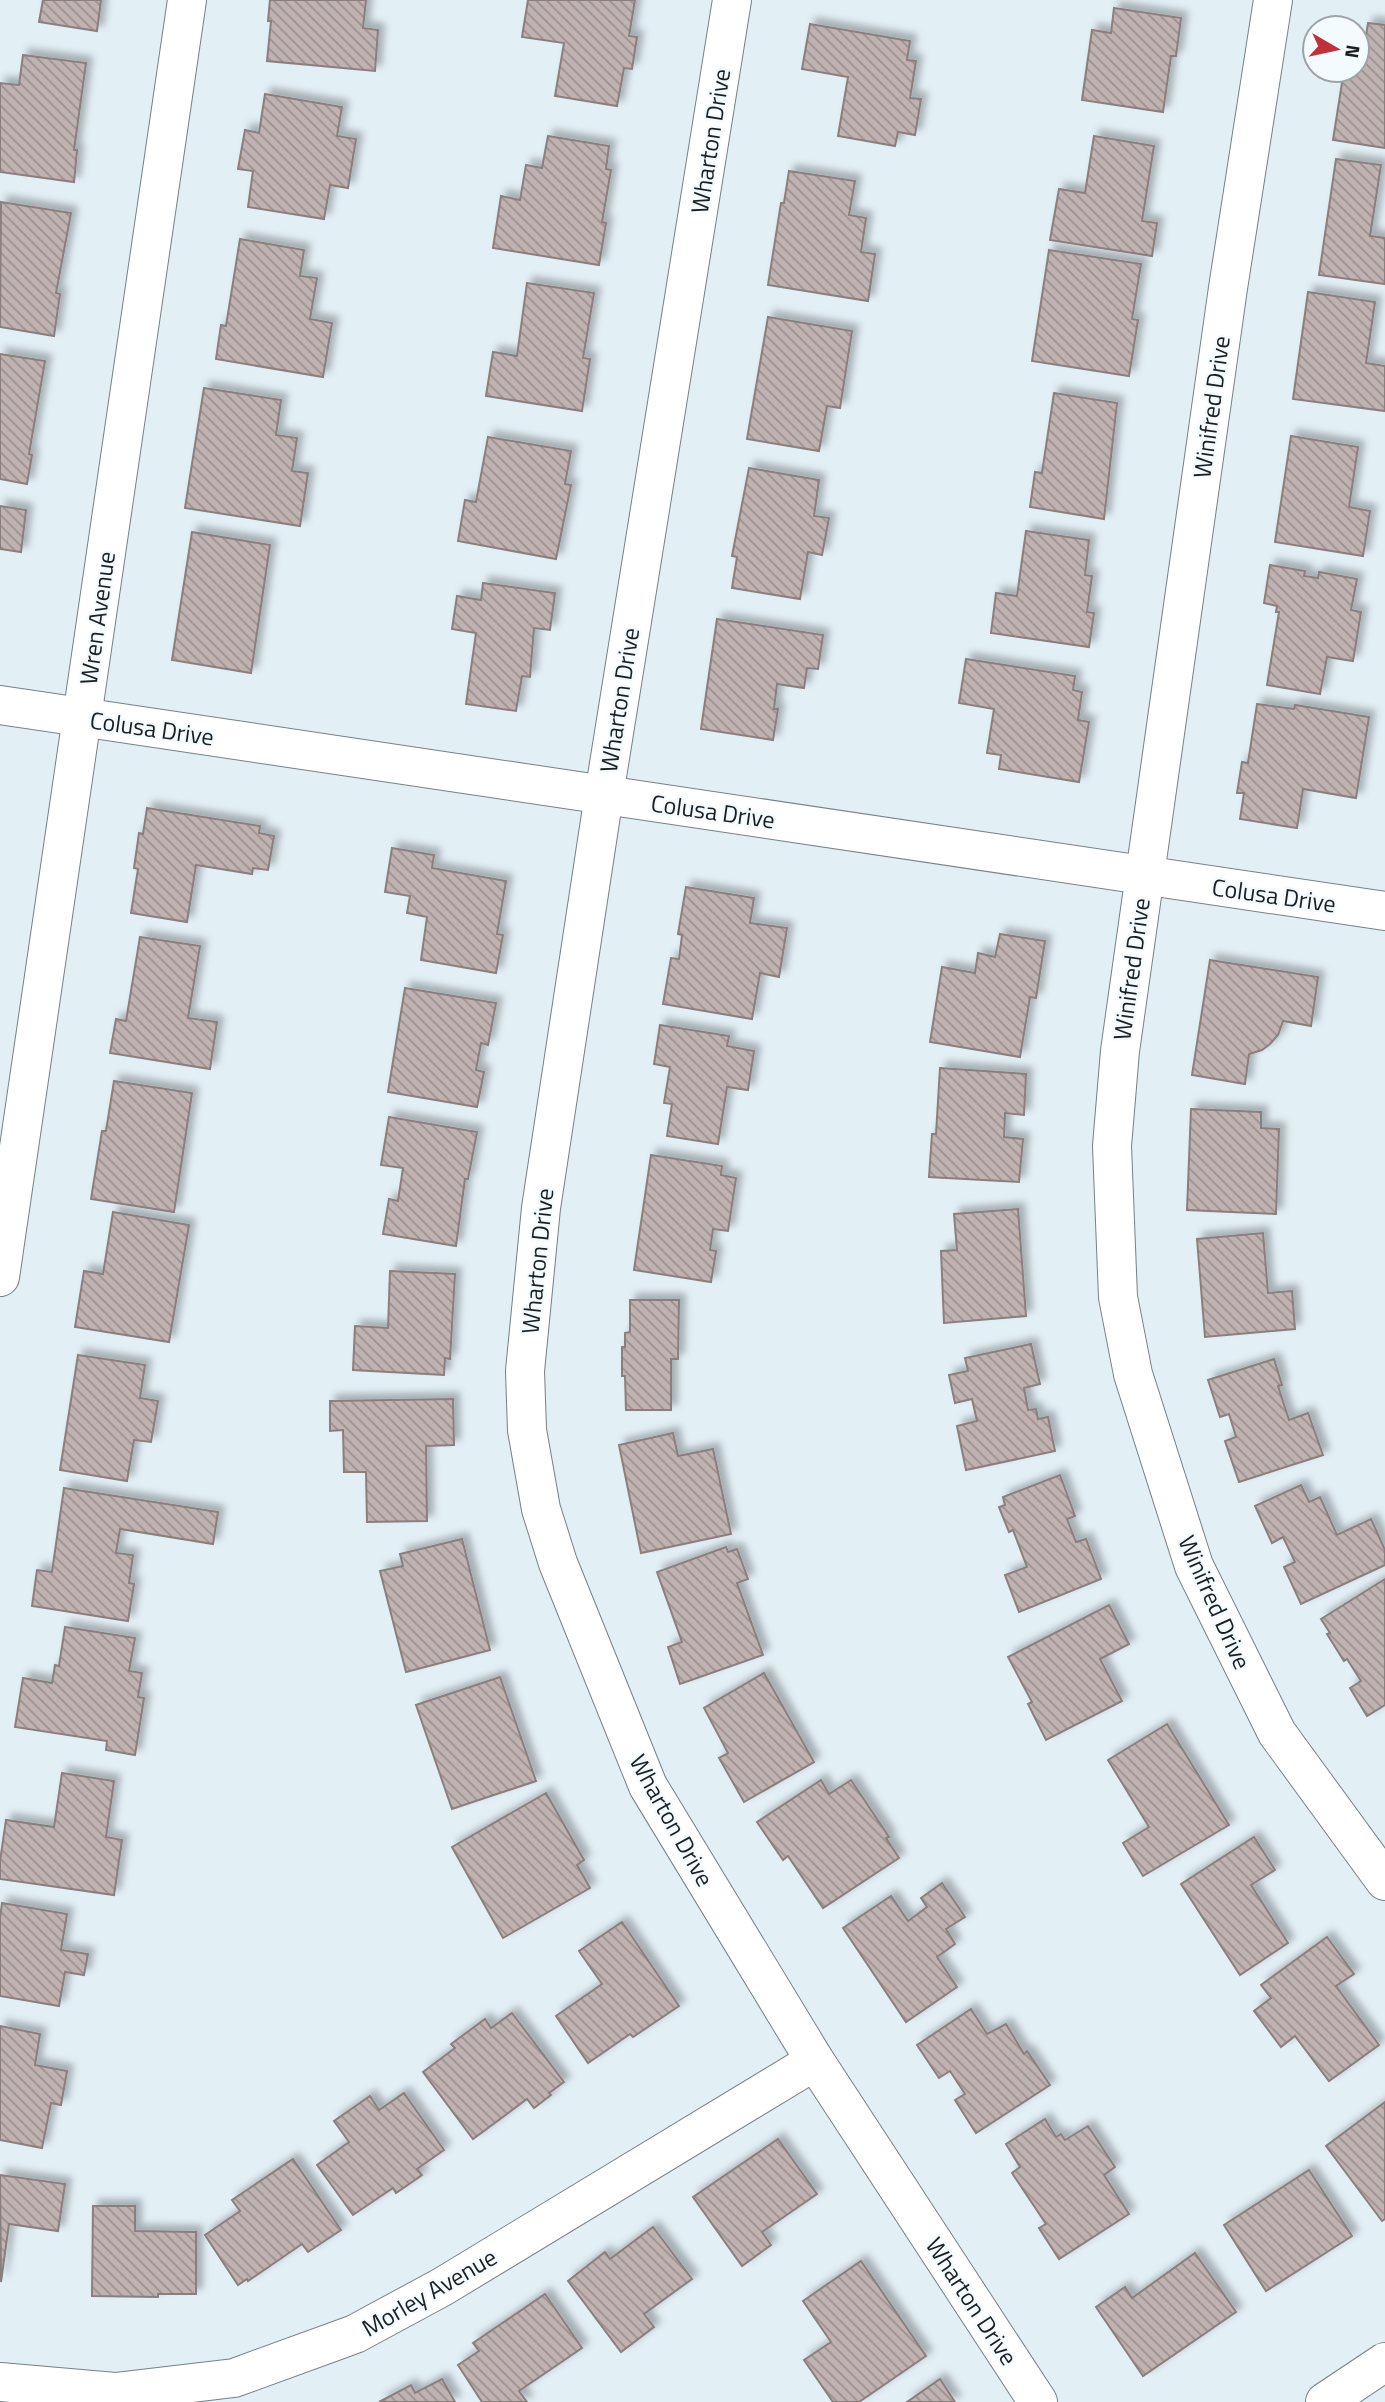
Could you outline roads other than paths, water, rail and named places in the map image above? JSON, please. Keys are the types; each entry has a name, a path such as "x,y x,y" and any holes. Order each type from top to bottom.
{"street":[{"name":"Wren Avenue","path":"0,1278 187,0"},
{"name":"Wharton Drive","path":"732,0 604,795 541,1208 525,1371 527,1430 541,1509 558,1563 648,1786 815,2061 1038,2402"},
{"name":"Winifred Drive","path":"1273,0 1226,302 1120,1051 1112,1146 1118,1297 1133,1374 1194,1566 1277,1732 1385,1881"},
{"name":"Colusa Drive","path":"0,705 1385,911"},
{"name":"Morley Avenue","path":"0,2382 115,2392 234,2378 355,2334 442,2287 815,2061"},
{"path":"1325,2402 1385,2362"}]}
